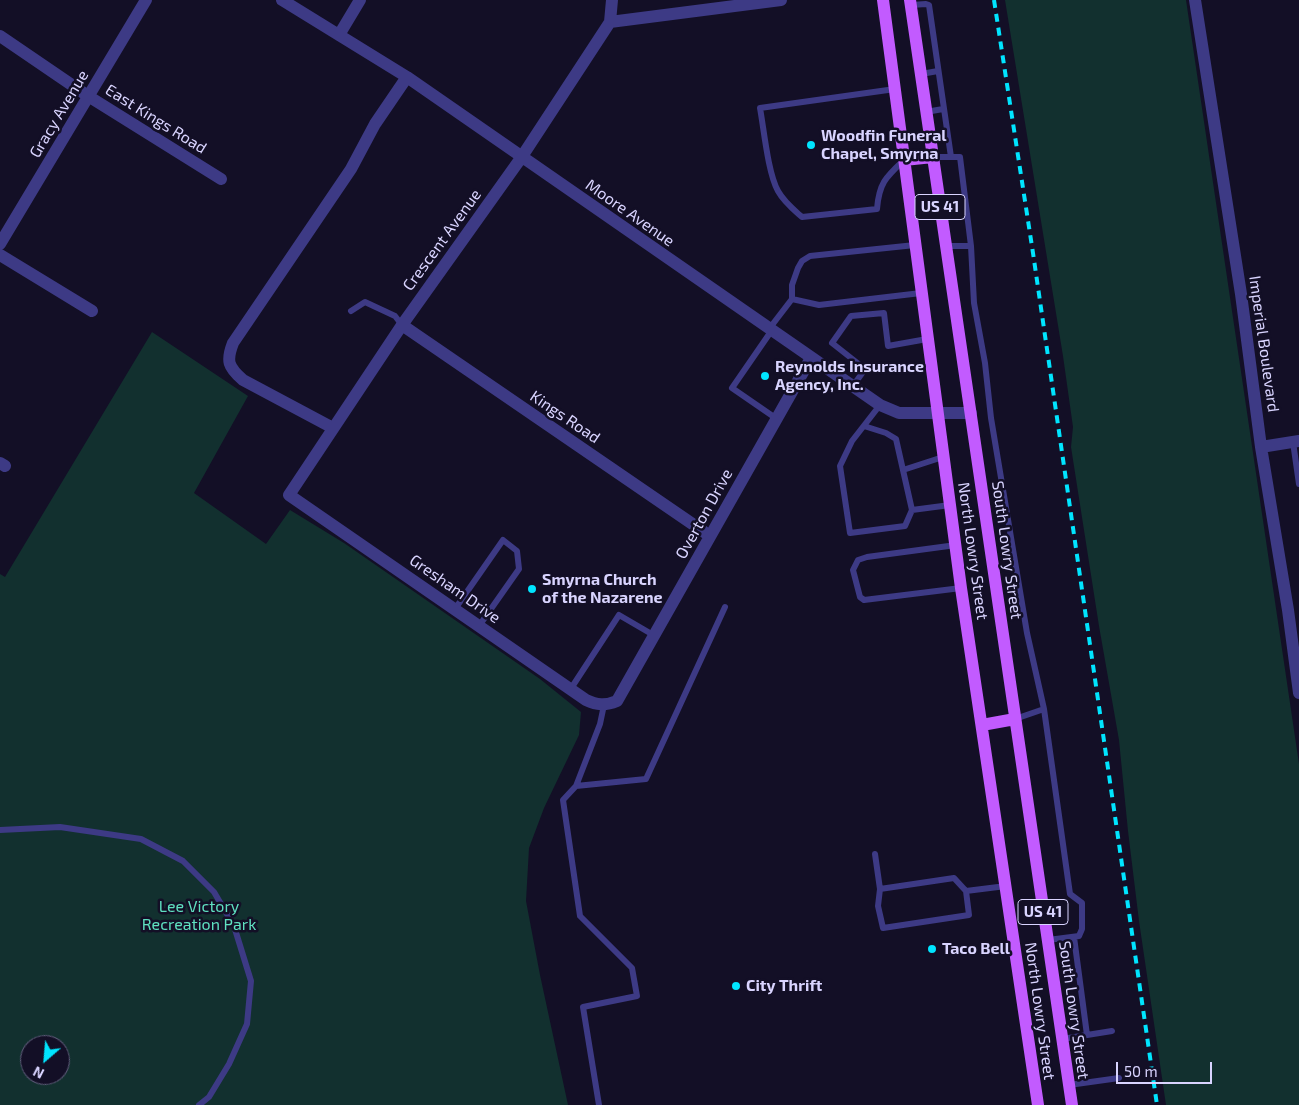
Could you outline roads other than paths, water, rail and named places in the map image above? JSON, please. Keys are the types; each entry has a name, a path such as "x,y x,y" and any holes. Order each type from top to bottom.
{"main road":[{"name":"North Lowry Street","path":"883,0 961,588 1038,1105"},
{"name":"South Lowry Street","path":"910,3 1072,1105"},
{"path":"904,160 933,157"},
{"path":"982,725 1015,719"}],"street":[{"name":"Gracy Avenue","path":"0,244 146,0"},
{"name":"Moore Avenue","path":"282,0 407,78 880,405 899,413 971,413"},
{"path":"339,35 360,0"},
{"name":"Crescent Avenue","path":"289,495 402,325 521,158 610,22 612,0"},
{"path":"610,22 781,0"},
{"name":"Imperial Boulevard","path":"1195,0 1241,294 1261,447 1293,609 1299,693"},
{"name":"East Kings Road","path":"0,36 88,96 221,179"},
{"path":"333,428 243,380 233,371 228,361 229,352 233,343 351,169 375,124 407,78"},
{"path":"0,255 92,311"},
{"name":"Kings Road","path":"402,325 710,536"},
{"name":"Overton Drive","path":"604,705 617,701 811,358"},
{"path":"1261,447 1296,442"},
{"name":"Gresham Drive","path":"289,495 570,690 586,700 604,705"}],"lane":[{"path":"910,3 929,5 951,157"},
{"path":"921,74 938,70"},
{"path":"895,89 760,108 775,184 786,203 802,217 877,209 878,194 885,178 904,160"},
{"path":"926,112 943,110"},
{"path":"933,157 960,157 971,246 974,303 985,363 991,418 1006,514 1027,633 1044,709 1070,894 1082,903 1082,928 1079,936 1048,940"},
{"path":"777,419 732,388 792,299 792,285 802,261 810,256 915,245"},
{"path":"946,246 971,246"},
{"path":"792,299 818,305 921,293"},
{"path":"351,311 365,302 395,316 402,325"},
{"path":"853,386 865,368 832,343 851,316 884,313 888,346 927,339"},
{"path":"864,426 886,432 896,439 912,510 905,526 850,533 840,466 852,441 880,405"},
{"path":"1296,442 1299,484"},
{"path":"903,470 943,457"},
{"path":"912,510 950,505"},
{"path":"455,609 503,540 518,551 519,569 479,626"},
{"path":"956,544 867,557 858,560 853,570 860,597 864,600 961,588"},
{"path":"576,786 646,779 725,607"},
{"path":"570,690 619,615 654,636"},
{"path":"599,1105 583,1007 637,996 632,968 580,916 562,800 576,786 600,724 604,705"},
{"path":"1015,719 1044,709"},
{"path":"0,830 60,827 141,839 183,861 214,892 234,926 251,981 247,1024 229,1064 209,1096 199,1105"},
{"path":"876,854 880,888 878,906 883,928 969,916 966,891 954,878 880,888"},
{"path":"966,891 1006,886"},
{"path":"1074,937 1087,1035"},
{"path":"1062,1039 1112,1031"},
{"path":"1069,1085 1119,1078"}],"railway":[{"path":"994,0 1033,253 1157,1105"}],"place":[{"name":"Woodfin Funeral Chapel, Smyrna","path":"811,145"},
{"name":"Reynolds Insurance Agency, Inc.","path":"765,376"},
{"name":"Smyrna Church of the Nazarene","path":"532,589"},
{"name":"Taco Bell","path":"932,949"},
{"name":"City Thrift","path":"736,986"}],"park label":[{"name":"Lee Victory Recreation Park","path":"199,916"}]}
